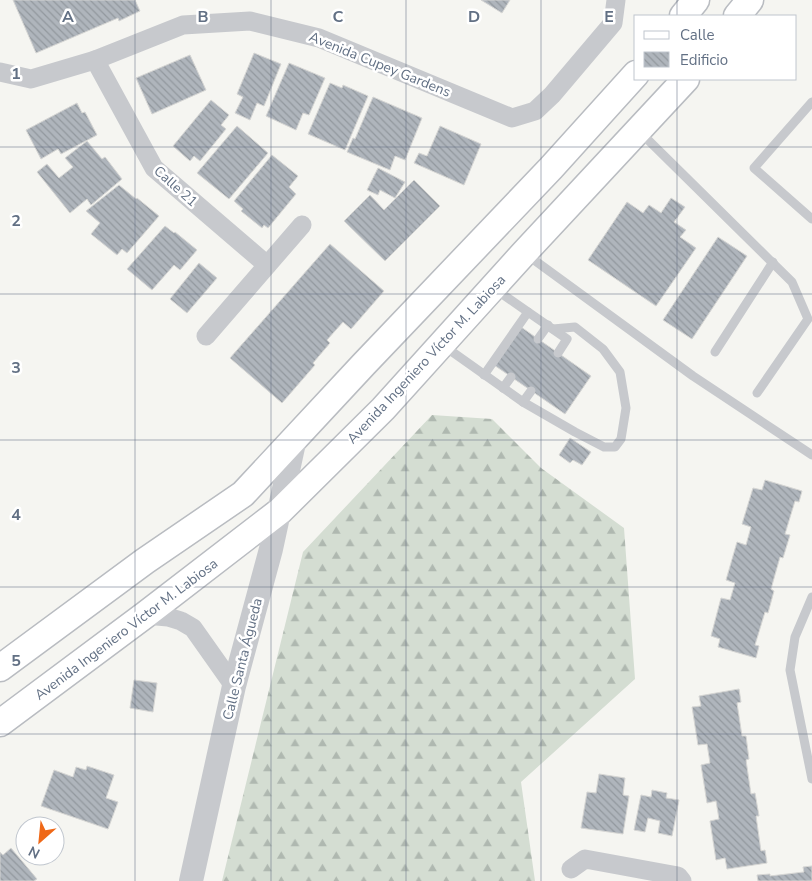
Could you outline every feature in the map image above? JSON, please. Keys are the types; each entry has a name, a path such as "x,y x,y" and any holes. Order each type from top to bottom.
{"main road":[{"path":"738,15 750,0"},
{"path":"0,668 145,561 243,494 551,168 634,76"},
{"name":"Avenida Ingeniero Víctor M. Labiosa","path":"0,723 280,511 383,409 524,253 685,80"}],"street":[{"name":"Avenida Cupey Gardens","path":"0,72 31,79 95,60 183,25 250,21 319,38 512,118 535,111 552,95 613,23 616,0"},
{"name":"Calle 21","path":"95,60 154,168 267,265"},
{"path":"206,336 302,225"},
{"name":"Calle Santa Águeda","path":"191,881 234,686 271,549 295,438"},
{"path":"145,615 168,617 182,621 193,628 234,686"},
{"path":"571,869 586,859 678,876 682,881"}],"lane":[{"path":"812,102 754,168 812,219"},
{"path":"638,130 792,282 808,319 757,393"},
{"path":"524,253 693,376 812,455"},
{"path":"715,352 773,262"},
{"path":"493,287 567,339 558,352"},
{"path":"484,375 528,312"},
{"path":"442,344 523,402 604,447 615,447 621,439 626,408 620,372 603,349 575,328 551,327 538,339"},
{"path":"503,388 511,377"},
{"path":"523,402 531,390"},
{"path":"812,596 795,637 790,670 812,779"}],"green space":[{"path":"432,415 492,419 541,468 624,528 635,679 521,782 535,881 222,881 303,552"}],"building":[{"path":"13,0 135,0 140,11 119,21 118,18 36,53"},
{"path":"481,0 510,0 502,13"},
{"path":"254,53 281,64 264,106 257,103 250,120 235,113 243,97 237,94"},
{"path":"190,55 206,90 152,114 136,78"},
{"path":"289,63 325,78 309,115 303,113 296,130 266,116"},
{"path":"330,83 342,88 343,85 368,96 345,150 308,134"},
{"path":"373,97 422,118 405,160 395,156 390,170 347,152 353,138 355,139"},
{"path":"211,100 229,115 221,125 226,129 200,161 194,156 190,161 173,146"},
{"path":"77,103 82,113 85,112 97,135 61,154 58,149 41,159 26,130"},
{"path":"237,126 268,153 229,199 197,173"},
{"path":"440,126 481,144 464,185 414,163 419,153 427,156"},
{"path":"87,141 102,159 105,157 122,179 91,205 87,199 70,213 37,172 47,164 59,178 73,167 65,158"},
{"path":"272,155 298,176 289,187 296,194 268,228 264,225 262,228 241,211 243,209 234,201"},
{"path":"378,168 405,182 395,198 380,190 378,195 367,190"},
{"path":"414,180 440,206 385,261 344,221 370,195 384,210"},
{"path":"119,185 159,216 127,253 122,249 117,255 91,234 100,223 86,211"},
{"path":"671,198 685,207 674,222 686,230 680,237 696,248 656,306 588,260 627,202 643,213 649,205 661,213"},
{"path":"165,226 197,250 180,270 174,265 152,290 127,269"},
{"path":"718,237 747,256 692,339 663,320"},
{"path":"330,244 384,291 351,329 343,322 327,340 330,343 313,363 315,365 282,403 230,358"},
{"path":"199,263 217,278 187,313 170,299"},
{"path":"521,327 591,376 565,414 494,365"},
{"path":"570,438 591,452 582,465 573,460 570,463 559,455"},
{"path":"765,480 802,491 799,502 795,501 785,534 790,535 783,558 780,557 771,589 774,591 768,613 765,612 755,645 759,646 756,658 718,647 720,639 711,636 721,598 730,600 735,583 726,580 737,542 746,545 751,527 742,524 753,488 762,490"},
{"path":"134,680 157,683 153,712 130,708"},
{"path":"739,689 741,702 737,703 742,736 746,736 749,759 746,760 751,794 755,793 759,816 756,816 761,851 765,850 767,863 727,869 725,858 716,860 710,821 719,819 716,801 707,803 701,765 710,763 707,744 698,745 692,707 701,706 699,696"},
{"path":"87,766 114,775 106,798 118,802 108,829 41,806 54,770 73,777 76,767 86,770"},
{"path":"599,774 625,778 623,795 629,796 623,834 581,828 587,792 596,793"},
{"path":"652,790 667,793 666,798 679,800 672,836 658,833 660,821 648,818 645,832 634,830 641,795 651,797"},
{"path":"11,848 15,853 15,866 26,866 37,879 34,881 0,881 0,852 3,855"},
{"path":"812,866 812,881 758,881 757,875 770,874 770,876 804,872 803,867"}]}
